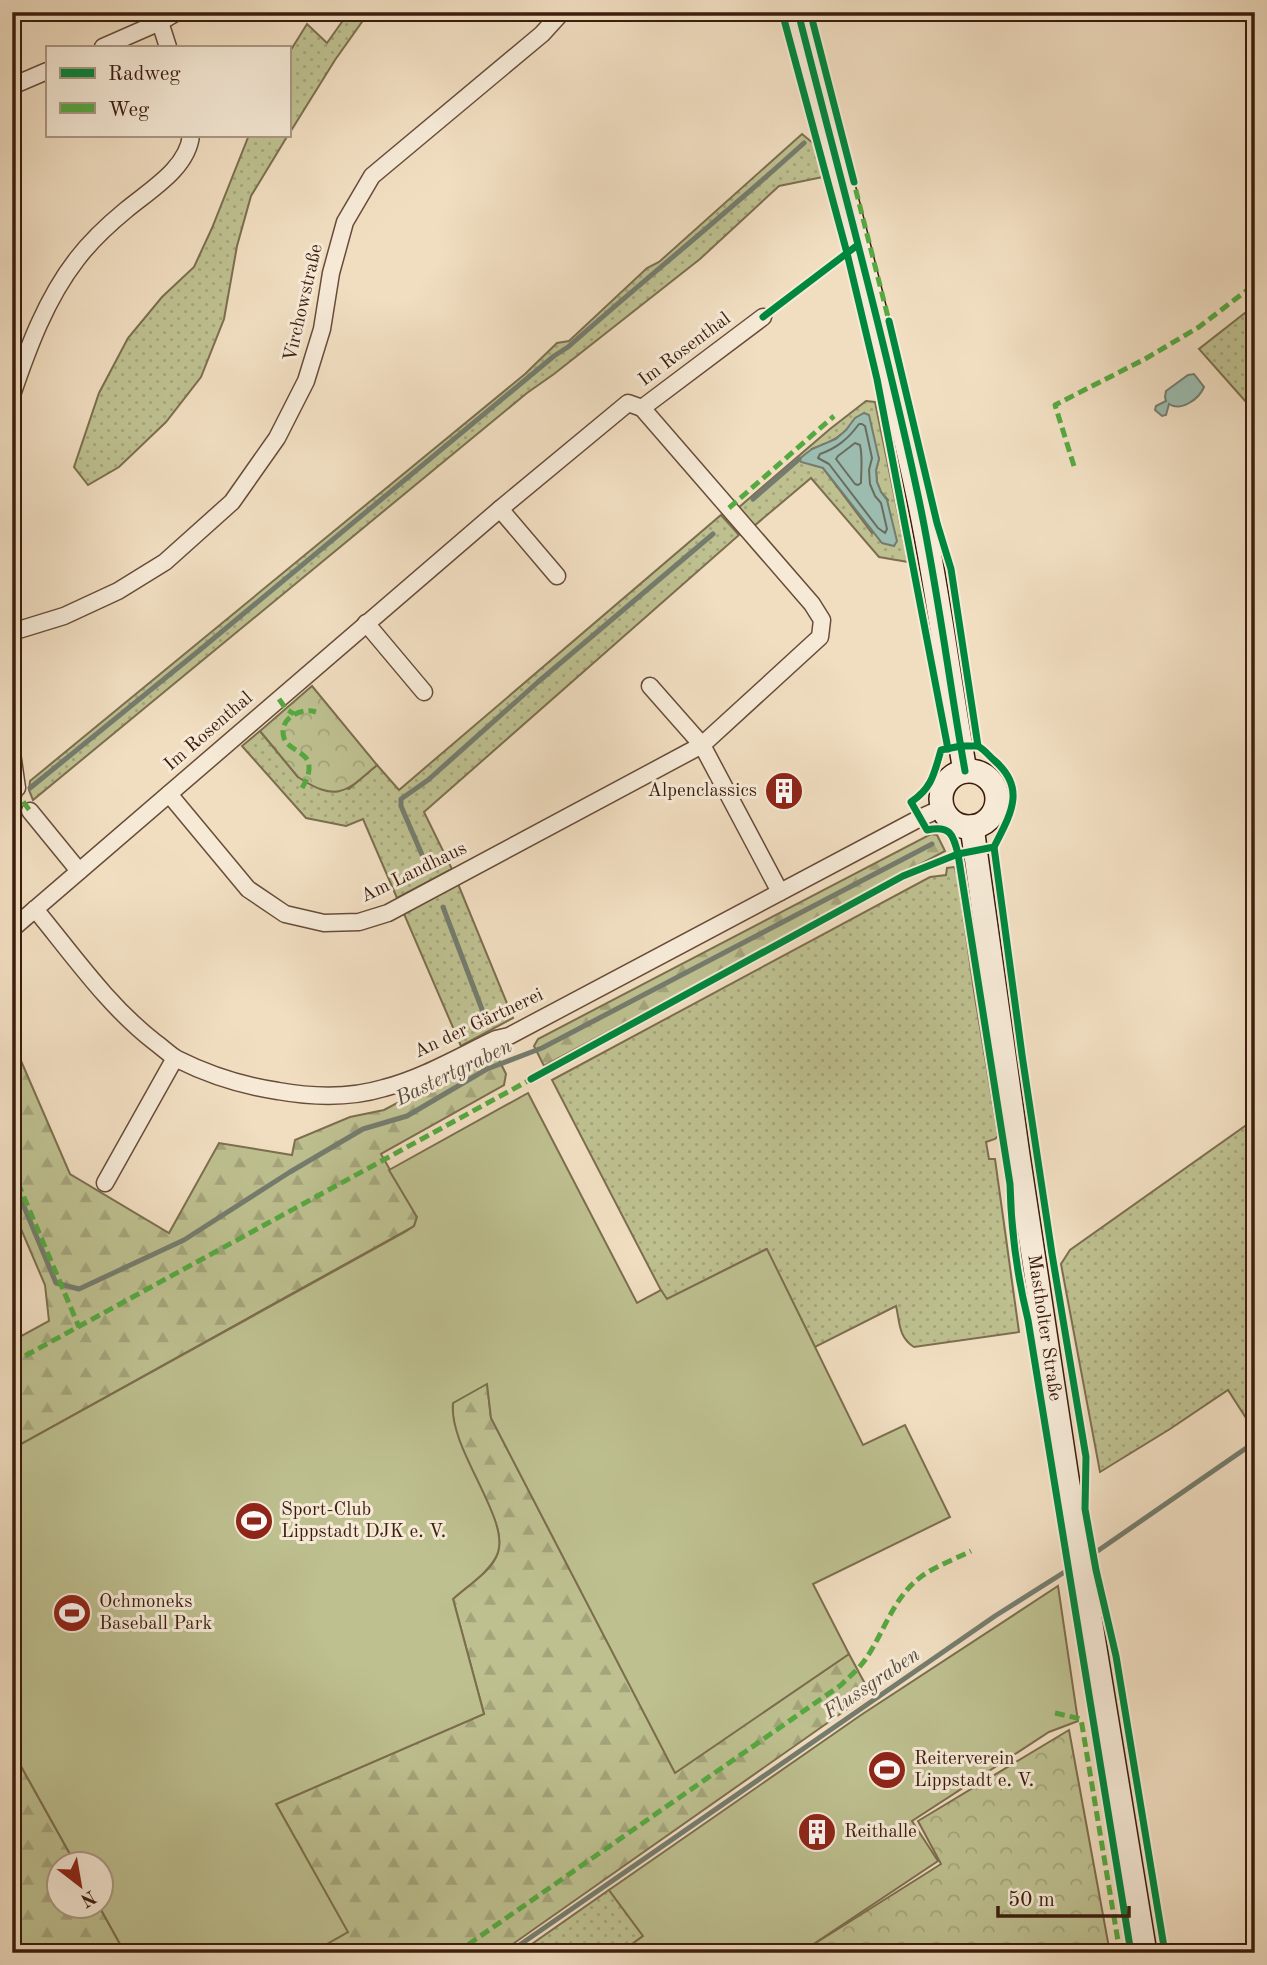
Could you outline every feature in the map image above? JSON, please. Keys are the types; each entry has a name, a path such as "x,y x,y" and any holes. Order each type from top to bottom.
{"street":[{"path":"105,46 177,12"},
{"name":"Virchowstraße","path":"12,632 64,616 118,591 165,562 232,502 277,438 306,381 322,329 331,273 345,222 372,176 542,34 562,12"},
{"path":"798,12 919,501 965,771"},
{"path":"160,22 168,46"},
{"path":"12,86 46,71"},
{"path":"12,395 47,307 77,259 117,218 176,169 190,144 191,136"},
{"name":"Im Rosenthal","path":"12,929 366,623 628,403 642,408 764,317"},
{"name":"Am Landhaus","path":"169,794 248,890 285,914 324,923 359,922 388,914 702,745 820,637 822,620 813,604 642,408"},
{"path":"500,509 557,576"},
{"path":"366,623 424,692"},
{"path":"650,686 702,745 780,892"},
{"path":"12,753 17,788"},
{"path":"965,771 982,774 994,787 997,796 993,813 980,825 972,827 962,826 946,816 941,800 945,784 957,773 965,771"},
{"name":"An der Gärtnerei","path":"35,909 112,1003 176,1058 230,1080 264,1089 340,1095 383,1089 496,1039 509,1036 942,808"},
{"path":"30,811 79,871"},
{"name":"Mastholter Straße","path":"972,827 1020,1168 1083,1577 1145,1953"},
{"path":"105,1182 176,1058"}],"green space":[{"path":"349,12 369,12 290,132 290,51 307,24 327,43"},
{"path":"802,134 814,144 823,177 779,186 700,259 527,393 33,800 29,790 30,781 525,374 557,343 569,341 647,268 659,262"},
{"path":"249,136 287,136 251,196 237,246 224,319 201,377 166,422 119,467 88,485 74,467 99,393 128,338 162,297 194,267"},
{"path":"1255,305 1255,412 1199,349"},
{"path":"866,401 875,402 908,562 879,557 811,478 754,526 738,508","holes":["864,413 879,459 877,482 888,500 872,533 812,449 840,436"]},
{"path":"721,515 739,535 424,812 452,869 397,898 363,819 346,826 306,818 242,746 260,731 298,777 349,789 377,765 399,790"},
{"path":"312,686 377,765 349,788 340,791 322,790 298,777 260,731"},
{"path":"931,834 937,835 945,851 544,1066 534,1046 538,1039"},
{"path":"954,867 957,872 998,1136 986,1142 989,1159 995,1159 1019,1332 914,1347 902,1334 896,1306 815,1347 766,1249 666,1300 552,1080 930,877 946,875 947,868"},
{"path":"458,884 513,1018 461,1046 404,914"},
{"path":"12,1040 70,1174 169,1233 219,1143 292,1155 295,1140 350,1117 384,1110 486,1056 498,1058 506,1074 504,1085 381,1154 417,1217 414,1226 12,1449 12,1341 49,1321 45,1285 12,1208"},
{"name":"Sport-Club Lippstadt DJK e. V.","path":"528,1093 637,1303 661,1290 667,1299 767,1249 863,1445 905,1425 950,1517 813,1584 849,1654 675,1773 491,1418 487,1384 453,1403 454,1422 460,1442 497,1525 499,1543 496,1557 487,1569 453,1599 484,1714 276,1804 348,1932 311,1953 125,1953 107,1920 116,1920 116,1850 68,1850 12,1750 12,1449 414,1226 417,1217 389,1170"},
{"path":"1255,1119 1255,1432 1228,1390 1100,1472 1061,1264 1070,1250"},
{"path":"487,1383 491,1418 675,1772 849,1654 870,1693 500,1953 311,1953 347,1932 276,1804 484,1714 453,1599 491,1566 498,1552 499,1539 494,1519 458,1440 453,1403"},
{"name":"Reiterverein Lippstadt e. V.","path":"1058,1586 1078,1721 1049,1732 912,1821 938,1861 800,1953 620,1953 643,1936 609,1890 861,1715"},
{"path":"1069,1730 1110,1953 800,1953 941,1864 918,1821"},
{"path":"12,1750 68,1850 46,1850 46,1920 107,1920 125,1953 15,1953 12,1949"},
{"path":"609,1890 643,1936 620,1953 519,1953"}],"water":[{"path":"1194,374 1204,387 1194,400 1179,406 1169,404 1166,415 1162,416 1155,410 1156,406 1166,401 1166,391 1188,375"},
{"path":"864,413 869,415 879,459 877,482 887,500 897,541 894,546 882,543 823,468 801,462 799,459 812,449 836,439 855,418"}],"waterway":[{"path":"30,788 568,347 804,143"},
{"path":"753,499 799,459"},
{"path":"426,864 401,806 401,799 428,780 538,682 713,534"},
{"name":"Bastertgraben","path":"12,1178 56,1283 79,1289 184,1240 363,1129 407,1116 487,1069 542,1048 932,844"},
{"path":"443,907 483,1012"},
{"name":"Flussgraben","path":"1086,1559 1255,1442"},
{"name":"Flussgraben","path":"508,1953 995,1616 1074,1566"}],"marked path":[{"path":"852,175 890,325"},
{"path":"1074,466 1055,405 1145,359 1199,327 1255,284"},
{"path":"729,508 834,416"},
{"path":"279,699 286,709 294,714"},
{"path":"302,788 308,775 308,761 286,742 284,725 297,713 316,712"},
{"path":"17,788 30,811"},
{"path":"12,1363 537,1076"},
{"path":"12,1169 79,1327"},
{"path":"456,1953 841,1685 864,1661 897,1603 912,1584 933,1569 971,1551"},
{"path":"1055,1713 1081,1719 1120,1953"}],"cycle path":[{"path":"782,12 847,253 877,379 948,749"},
{"path":"798,12 876,316 919,500 965,771"},
{"path":"813,23 854,182"},
{"path":"763,317 855,247"},
{"path":"889,321 937,523 951,569 978,746"},
{"path":"961,746 978,746 985,751 1005,771 1013,792 1010,813 994,847 958,854 952,836 946,830 927,830 911,802 928,786 941,750 961,746"},
{"path":"994,847 1052,1254 1086,1457 1085,1509 1116,1656 1165,1953"},
{"path":"531,1079 903,876 958,854 1010,1184 1018,1270 1131,1953"}],"place":[{"name":"Alpenclassics","path":"784,791"},
{"name":"Sport-Club Lippstadt DJK e. V.","path":"254,1521"},
{"name":"Ochmoneks Baseball Park","path":"72,1613"},
{"name":"Reiterverein Lippstadt e. V.","path":"887,1770"},
{"name":"Reithalle","path":"817,1832"}]}
